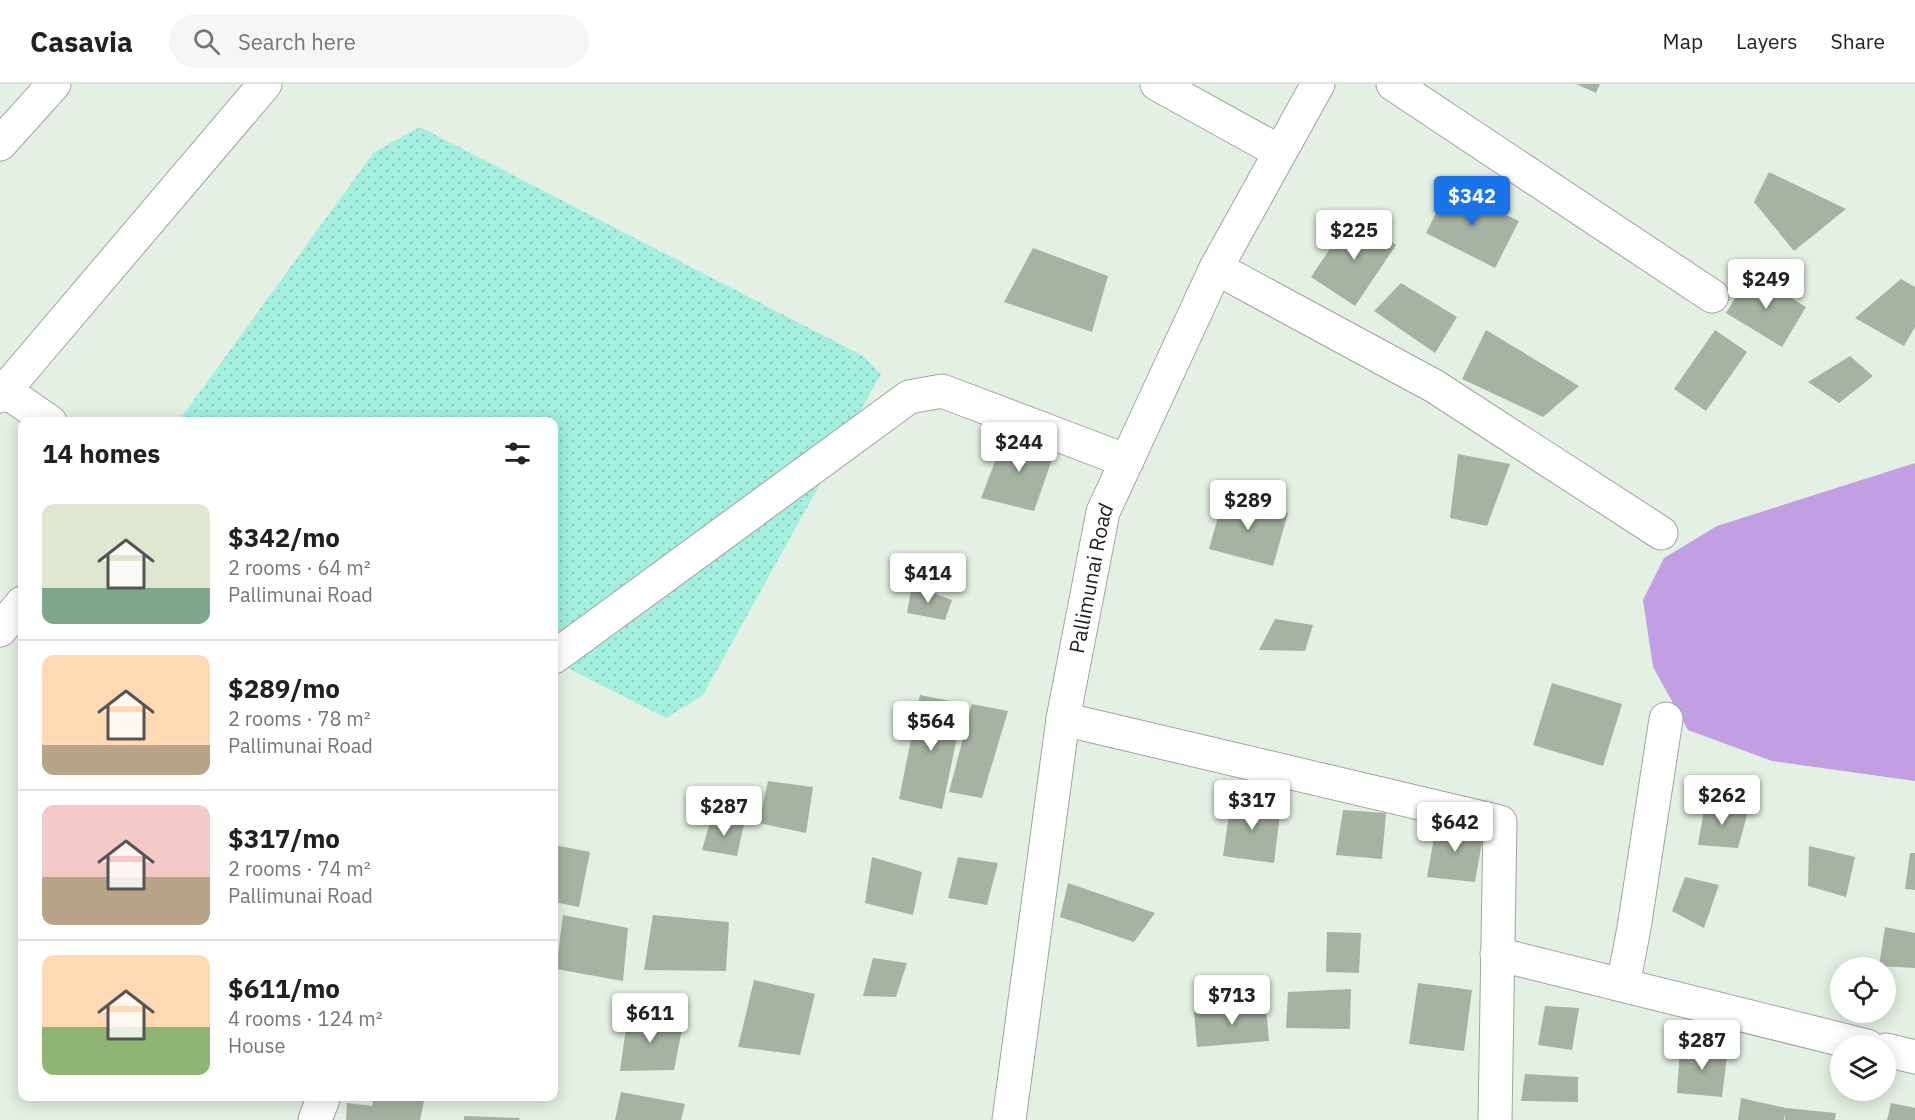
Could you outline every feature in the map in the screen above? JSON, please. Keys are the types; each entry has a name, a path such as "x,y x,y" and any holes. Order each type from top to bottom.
{"street":[{"path":"0,144 54,84"},
{"path":"42,417 2,393 264,84"},
{"path":"1157,84 1280,152"},
{"name":"Pallimunai Road","path":"1009,1120 1064,719 1103,512 1216,268 1318,84"},
{"path":"1393,84 1712,296"},
{"path":"1216,268 1434,386 1661,533"},
{"path":"558,654 909,397 942,391 1127,461"},
{"path":"0,630 18,608"},
{"path":"1064,719 1500,822 1495,1120"},
{"path":"1623,985 1666,719"},
{"path":"1497,954 1830,1037"},
{"path":"1896,1053 1915,1058"},
{"path":"315,1120 322,1101"}],"shaded area":[{"path":"420,127 863,356 881,374 703,695 666,718 558,663 558,417 182,417 374,152"},
{"path":"1915,463 1915,781 1772,761 1688,730 1653,667 1643,600 1664,558 1717,526"}],"building":[{"path":"1576,84 1600,84 1596,93"},
{"path":"1769,172 1846,209 1794,251 1754,202"},
{"path":"1449,187 1519,221 1495,268 1426,233"},
{"path":"1352,216 1396,245 1355,306 1311,277"},
{"path":"1033,248 1108,276 1092,332 1004,302"},
{"path":"1751,273 1806,307 1782,347 1726,313"},
{"path":"1901,279 1915,287 1915,327 1904,346 1855,318"},
{"path":"1401,283 1457,317 1435,353 1374,311"},
{"path":"1486,330 1579,386 1543,417 1462,379"},
{"path":"1715,330 1747,352 1706,411 1674,389"},
{"path":"1850,356 1873,376 1839,403 1808,382"},
{"path":"1006,433 1055,451 1034,511 981,498"},
{"path":"1458,454 1510,464 1487,526 1450,518"},
{"path":"1224,496 1288,513 1273,566 1209,549"},
{"path":"912,585 952,600 945,620 907,613"},
{"path":"1275,619 1313,625 1305,651 1259,650"},
{"path":"1552,683 1622,704 1603,766 1533,745"},
{"path":"920,695 964,704 942,809 899,799"},
{"path":"972,704 1008,711 982,798 949,792"},
{"path":"768,781 813,787 806,833 759,823"},
{"path":"1231,800 1281,806 1274,863 1223,856"},
{"path":"1705,803 1749,808 1738,848 1698,845"},
{"path":"1343,810 1386,813 1382,859 1336,855"},
{"path":"711,819 744,824 737,856 702,850"},
{"path":"1437,821 1484,831 1475,882 1427,877"},
{"path":"558,846 590,852 579,907 558,903"},
{"path":"1809,846 1855,857 1846,897 1808,886"},
{"path":"1910,853 1915,853 1915,890 1905,889"},
{"path":"872,857 922,872 913,915 865,903"},
{"path":"958,857 998,863 987,905 948,898"},
{"path":"1685,877 1719,885 1704,928 1672,911"},
{"path":"1068,883 1155,913 1134,942 1060,917"},
{"path":"563,915 628,928 623,981 558,969"},
{"path":"653,915 729,922 726,971 644,970"},
{"path":"1885,927 1915,933 1915,968 1896,967 1896,957 1880,957"},
{"path":"1327,932 1361,933 1359,973 1326,972"},
{"path":"873,958 907,963 896,997 863,996"},
{"path":"754,980 815,994 800,1055 738,1047"},
{"path":"1418,983 1472,990 1464,1051 1409,1044"},
{"path":"1351,989 1350,1029 1286,1028 1288,992"},
{"path":"1266,1006 1269,1041 1197,1047 1194,1012"},
{"path":"1545,1006 1579,1008 1572,1050 1538,1045"},
{"path":"628,1013 683,1024 674,1070 620,1071"},
{"path":"1680,1046 1728,1047 1722,1097 1677,1093"},
{"path":"1525,1074 1578,1077 1578,1102 1521,1101"},
{"path":"621,1092 685,1104 681,1120 615,1120"},
{"path":"1741,1098 1786,1108 1836,1113 1835,1120 1785,1120 1785,1113 1784,1120 1738,1120"},
{"path":"373,1101 424,1101 420,1120 346,1120 347,1103 372,1106"},
{"path":"1891,1103 1915,1108 1915,1120 1887,1120"},
{"path":"464,1116 520,1118 519,1120 464,1120"}]}
